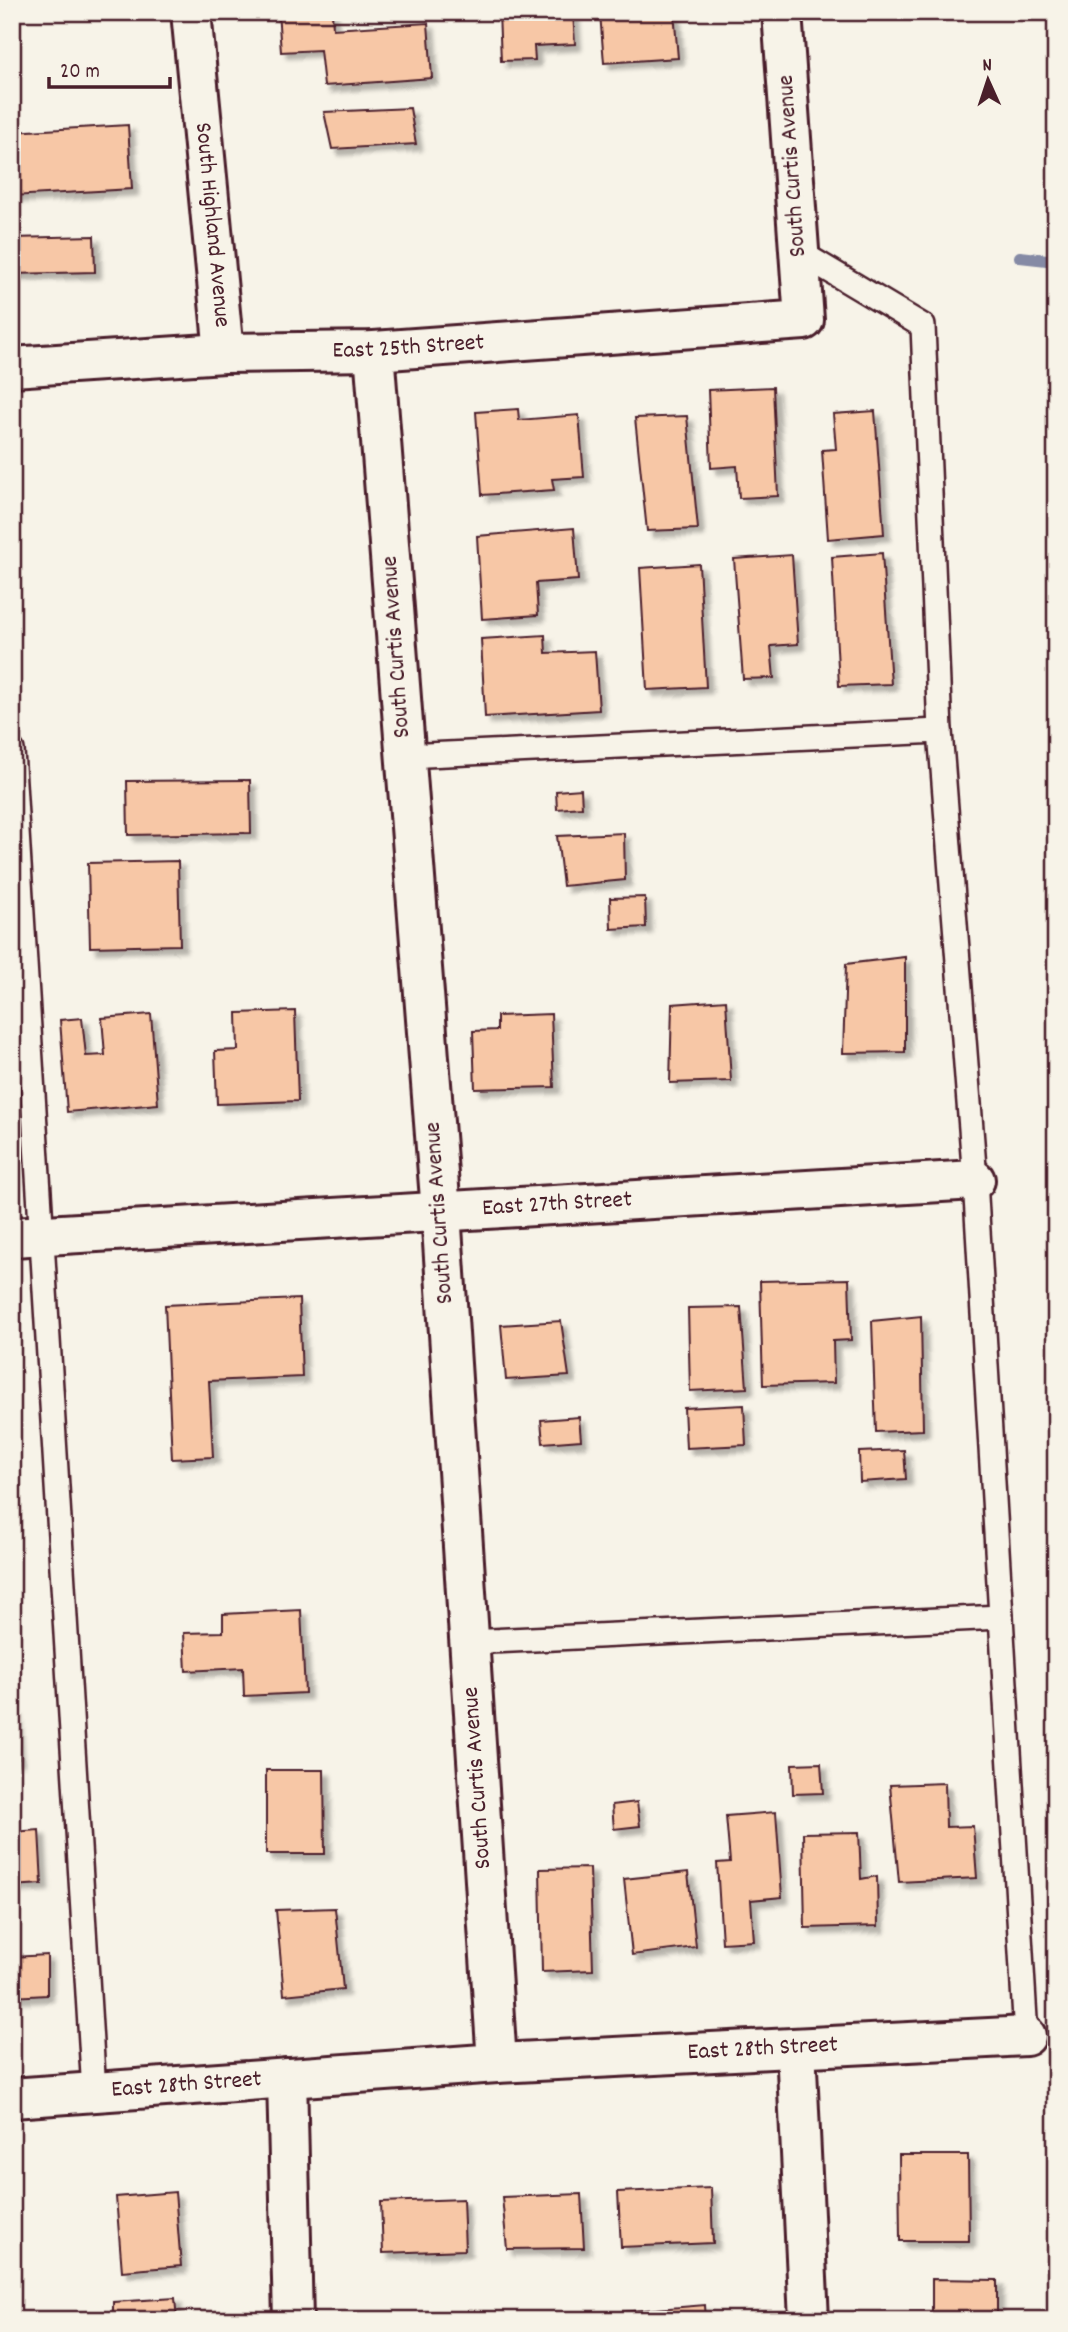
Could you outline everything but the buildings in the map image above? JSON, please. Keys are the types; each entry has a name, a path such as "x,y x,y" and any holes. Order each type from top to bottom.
{"street":[{"name":"South Highland Avenue","path":"191,12 224,353"},
{"name":"South Curtis Avenue","path":"782,12 804,320"},
{"name":"East 25th Street","path":"12,367 224,353 374,351 804,320"},
{"name":"South Curtis Avenue","path":"374,351 441,1212 469,1642 491,2064"},
{"name":"East 27th Street","path":"27,1237 975,1180"},
{"name":"East 28th Street","path":"12,2098 491,2064 1026,2036"},
{"path":"796,2048 809,2320"},
{"path":"287,2078 293,2320"}],"lane":[{"path":"799,252 923,326 940,731 975,1180 1026,2036"},
{"path":"405,756 940,731"},
{"path":"12,750 27,1237 94,2092"},
{"path":"469,1642 1001,1616"}],"waterway":[{"path":"1020,257 1056,261"}]}
